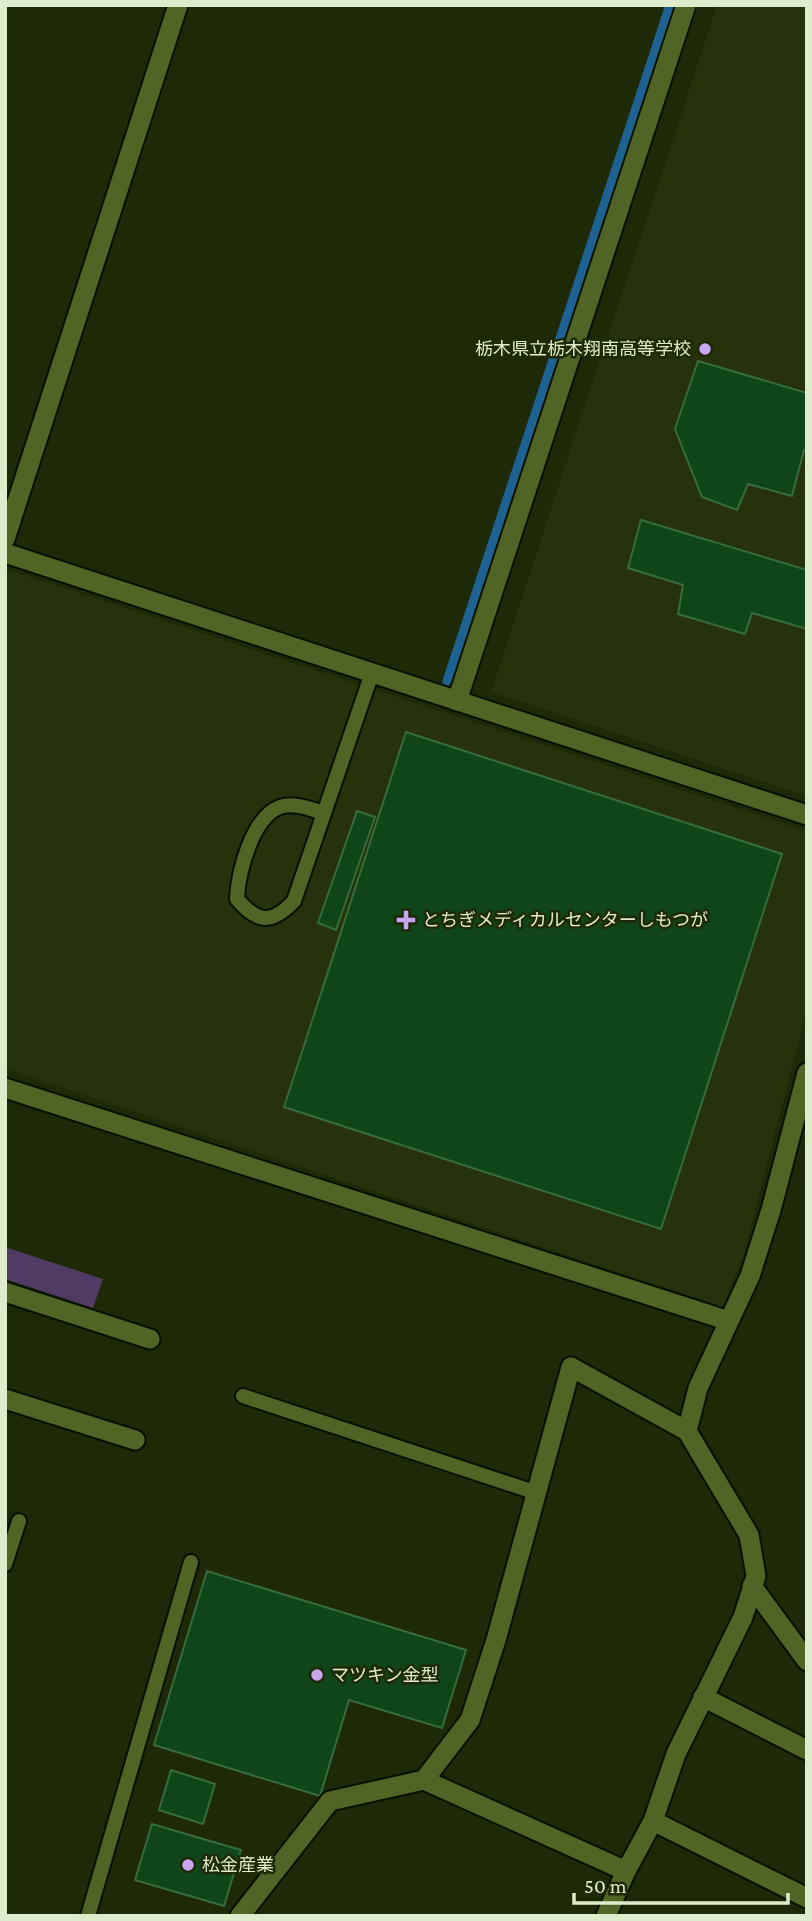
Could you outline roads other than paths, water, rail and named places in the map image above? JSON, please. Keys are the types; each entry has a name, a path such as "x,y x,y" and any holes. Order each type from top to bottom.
{"street":[{"path":"5,539 178,5"},
{"path":"457,701 686,5"},
{"path":"5,553 807,814"},
{"path":"687,1431 698,1388 750,1276 771,1210 807,1073"},
{"path":"5,1088 729,1321"},
{"path":"5,1292 150,1339"},
{"path":"424,1780 470,1720 496,1640 571,1367 687,1431 749,1535 756,1576 743,1617 676,1754 653,1821 626,1871 607,1916"},
{"path":"5,1399 135,1440"},
{"path":"752,1586 807,1661"},
{"path":"703,1697 807,1750"},
{"path":"240,1916 330,1801 424,1780 626,1871"},
{"path":"653,1821 807,1898"}],"lane":[{"path":"324,813 297,806 279,807 261,824 251,839 237,880 237,899 248,912 264,919 279,916 294,901 372,673"},
{"path":"243,1396 537,1493"},
{"path":"5,1564 19,1521"},
{"path":"88,1916 191,1562"}],"waterway":[{"path":"447,681 670,5"}],"place":[{"name":"栃木県立栃木翔南高等学校","path":"705,349"},
{"name":"とちぎメディカルセンターしもつが","path":"406,920"},
{"name":"マツキン金型","path":"317,1675"},
{"name":"松金産業","path":"188,1865"}]}
